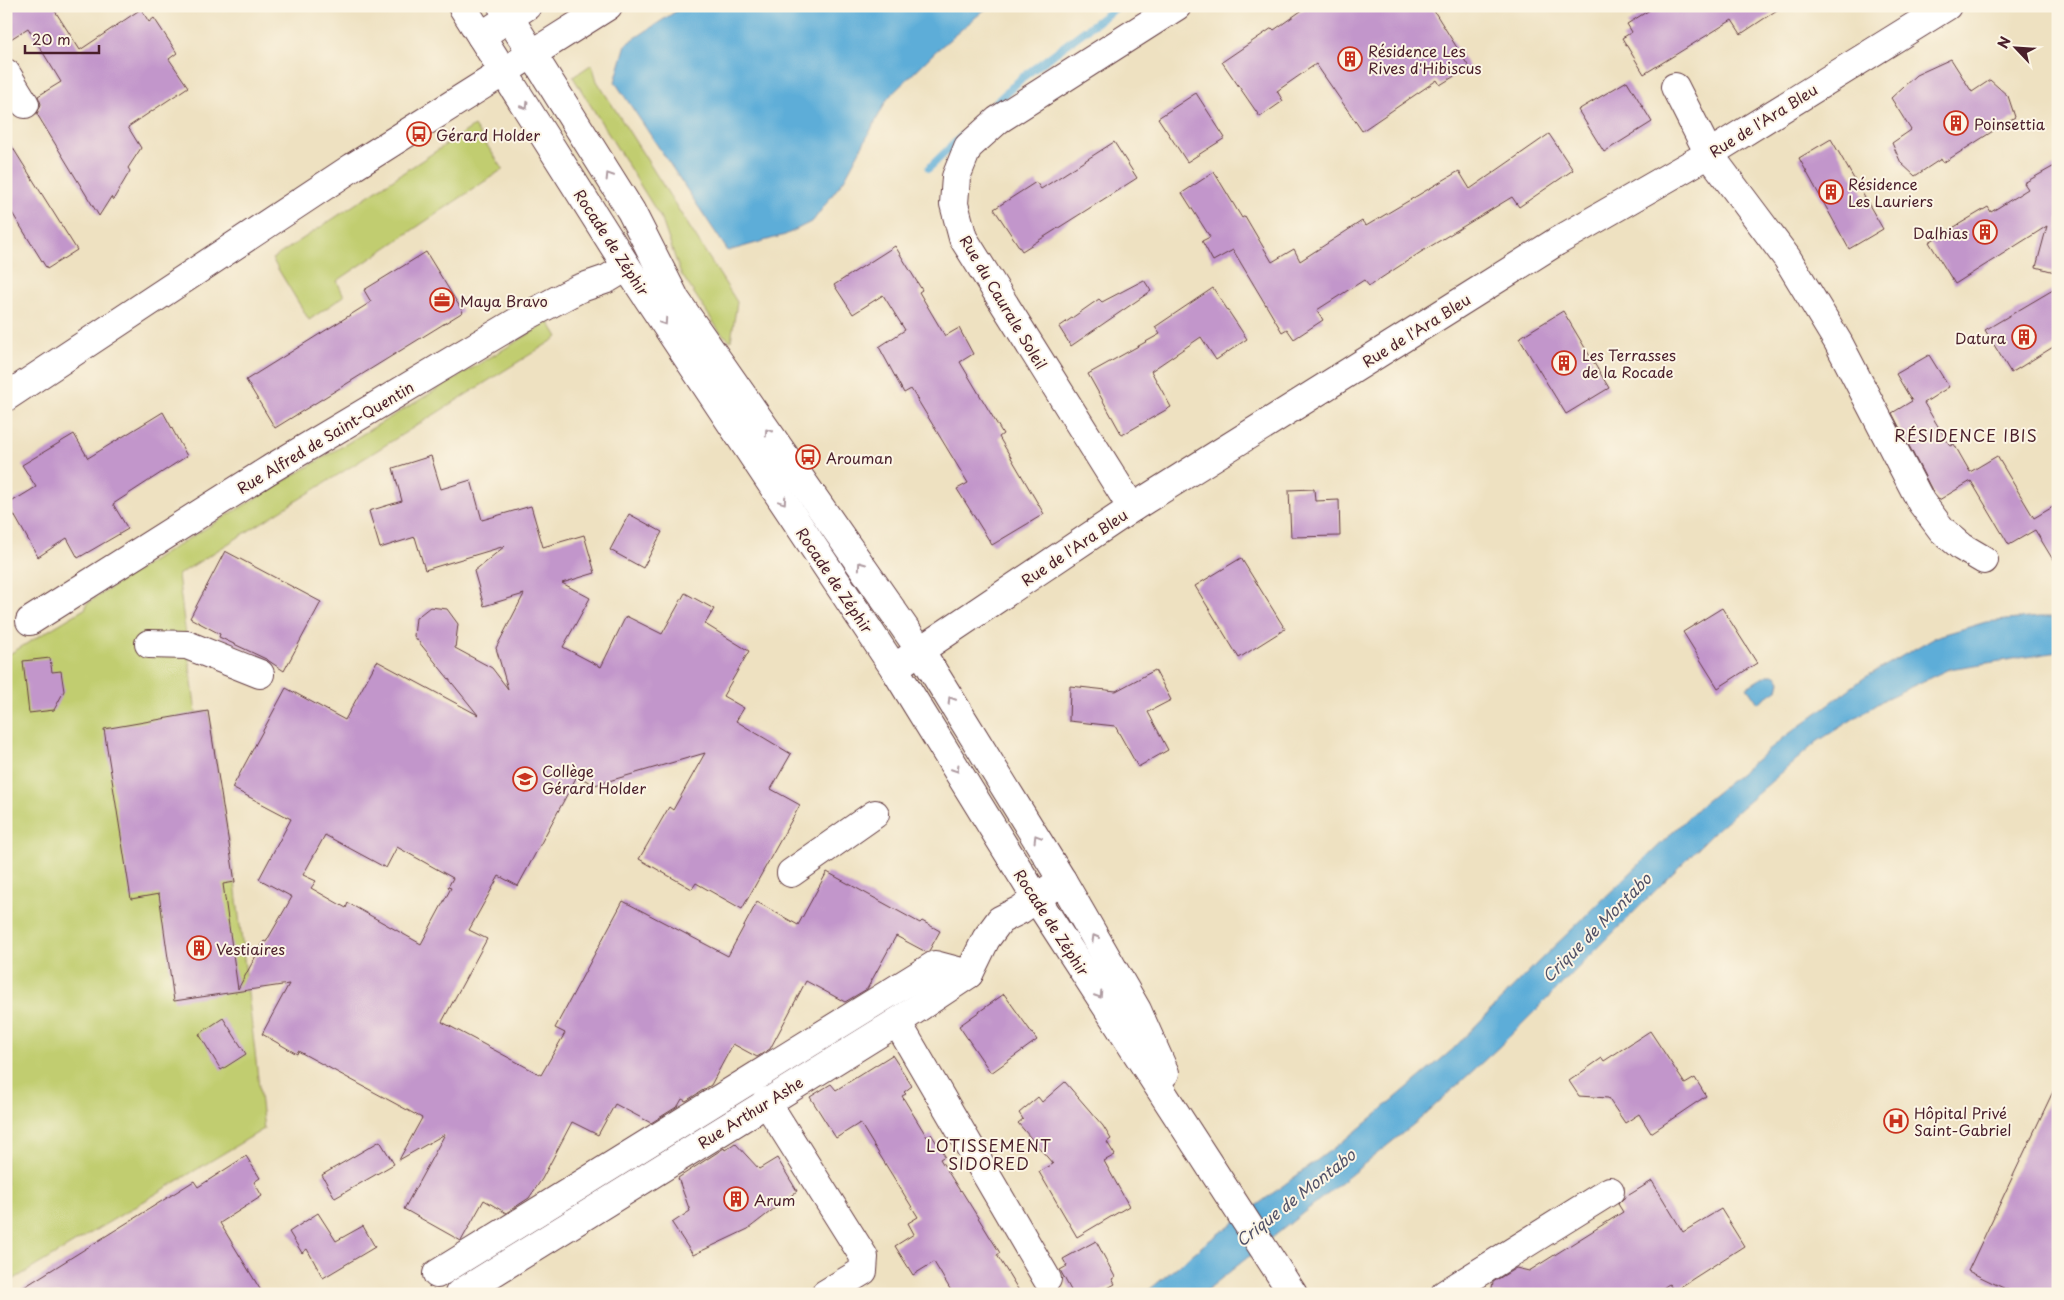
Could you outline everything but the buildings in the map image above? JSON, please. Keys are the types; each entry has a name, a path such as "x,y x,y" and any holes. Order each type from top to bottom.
{"street":[{"name":"Rocade de Zéphir","path":"462,6 627,267 894,668 1028,904 1203,1156 1293,1294"},
{"path":"6,397 345,173 608,6"},
{"name":"Rue du Caurale Soleil","path":"1132,508 963,238 954,204 956,177 968,147 998,120 1177,6"},
{"name":"Rue de l'Ara Bleu","path":"894,668 1132,508 1556,242 1709,154 1948,6"},
{"name":"Rocade de Zéphir","path":"513,10 532,54 631,211 676,300 920,650 1062,880 1137,1010 1203,1156"},
{"path":"481,36 513,10"},
{"path":"6,73 26,104"},
{"path":"1676,87 1709,154 1787,258 1823,317 1856,376 1920,502 1942,530 1962,547 1984,560"},
{"name":"Rue Alfred de Saint-Quentin","path":"30,621 272,468 525,317 578,289 607,278 627,267"},
{"path":"149,644 187,645 260,674"},
{"path":"792,873 875,814"},
{"path":"437,1274 935,965 969,974 986,939 1000,920 1028,904 1062,880"},
{"name":"Rue Arthur Ashe","path":"459,1294 897,1022 969,974"},
{"path":"897,1022 1047,1279"},
{"path":"766,1102 864,1257 862,1271 825,1294"},
{"path":"1445,1294 1610,1191"}],"green space":[{"path":"592,64 597,81 737,302 731,341 720,332 680,272 662,220 573,77"},
{"path":"474,126 503,169 337,281 344,296 309,320 272,259"},
{"path":"549,322 558,337 178,575 196,713 208,711 235,882 264,1129 6,1284 6,656 86,608 86,604 178,545"}],"water":[{"path":"684,6 989,6 936,51 888,98 845,178 813,221 785,235 728,251 615,82 626,44"},
{"name":"Crique de Montabo","path":"2058,617 2058,652 1949,669 1885,699 1818,741 1718,828 1500,1046 1419,1120 1202,1294 1144,1294 1206,1243 1355,1132 1452,1050 1539,961 1702,804 1786,736 1864,678 1935,637 1986,622"},
{"path":"1767,675 1776,675 1780,681 1778,689 1758,703 1747,687"}],"waterway":[{"path":"982,116 1023,77 1118,6"},
{"path":"929,168 962,136"}],"place":[{"name":"Résidence Les Rives d'Hibiscus","path":"1350,59"},
{"name":"Poinsettia","path":"1956,123"},
{"name":"Gérard Holder","path":"419,134"},
{"name":"Résidence Les Lauriers","path":"1831,192"},
{"name":"Dalhias","path":"1985,232"},
{"name":"Maya Bravo","path":"442,300"},
{"name":"Datura","path":"2024,337"},
{"name":"Les Terrasses de la Rocade","path":"1564,363"},
{"name":"Arouman","path":"808,457"},
{"name":"Collège Gérard Holder","path":"525,779"},
{"name":"Vestiaires","path":"199,948"},
{"name":"Hôpital Privé Saint-Gabriel","path":"1896,1121"},
{"name":"Arum","path":"736,1199"}],"district":[{"name":"RÉSIDENCE IBIS","path":"1966,435"},
{"name":"LOTISSEMENT SIDORED","path":"989,1154"}]}
